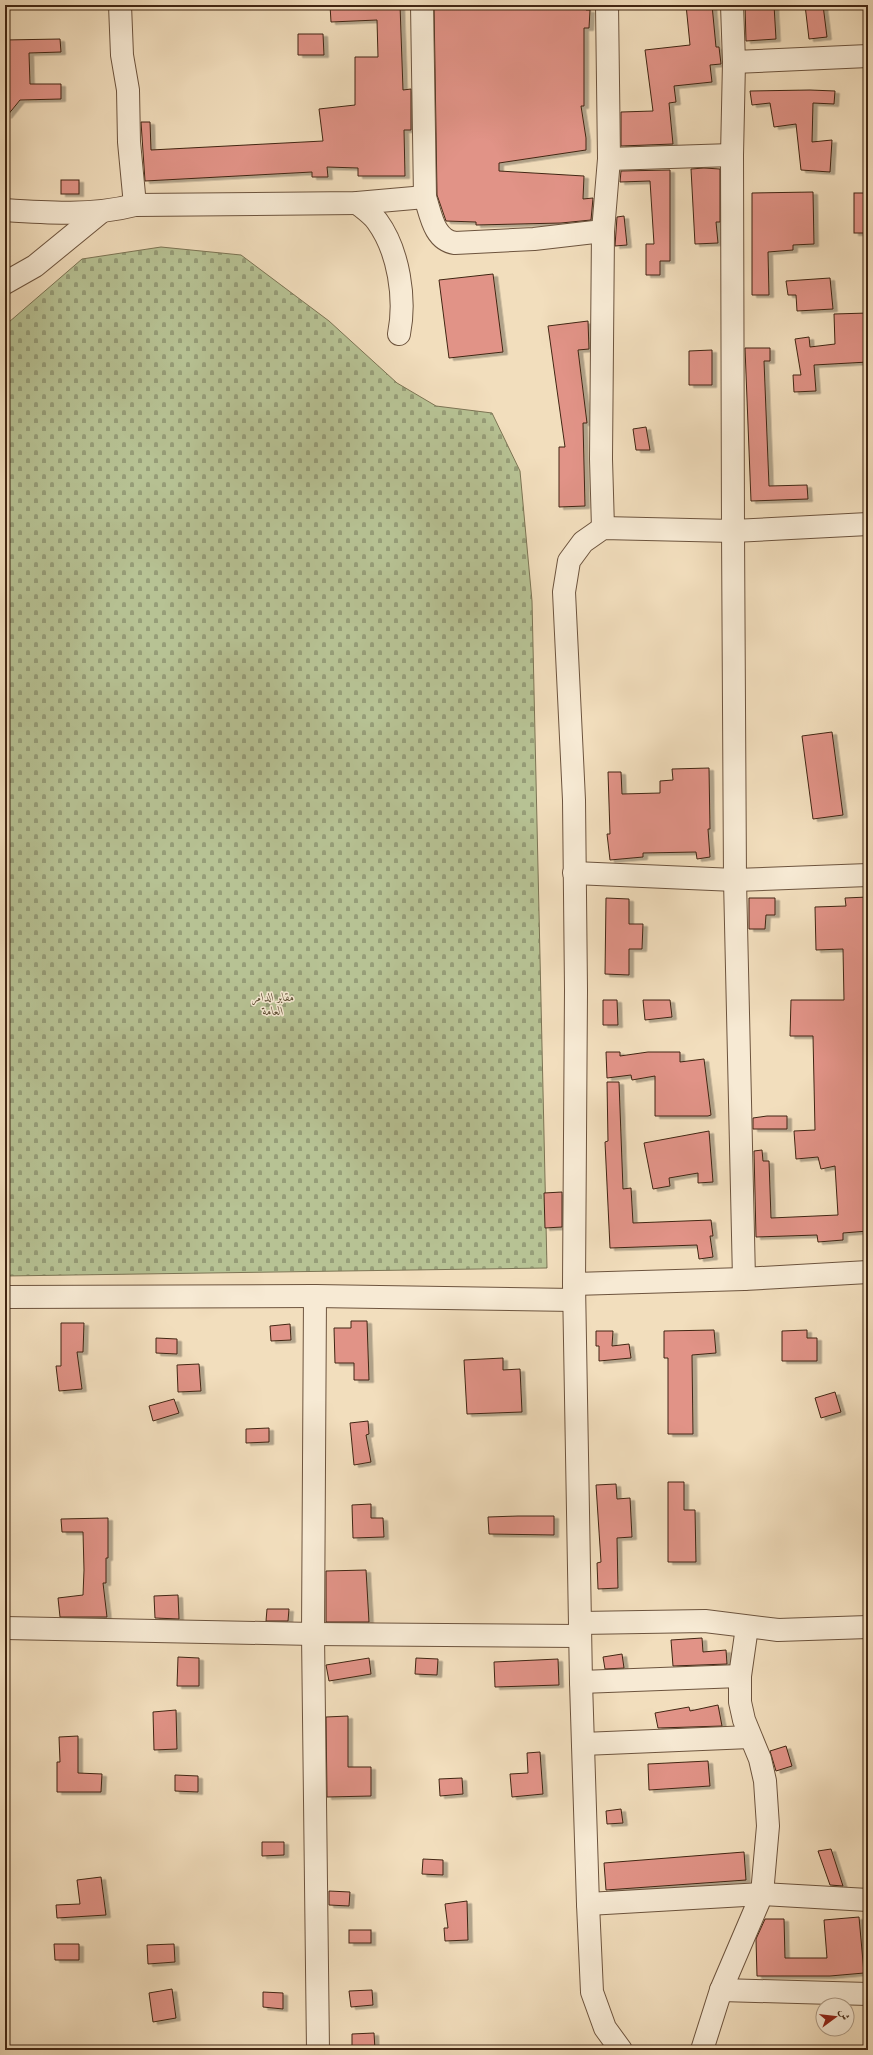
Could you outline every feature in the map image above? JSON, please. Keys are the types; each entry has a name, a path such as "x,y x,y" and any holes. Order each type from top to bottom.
{"street":[{"path":"120,5 122,55 128,90 129,142 136,205"},
{"path":"422,5 425,197 438,233 447,242 534,239 603,231"},
{"path":"603,528 601,459 603,231 609,159 607,5"},
{"path":"732,5 734,62 732,155 732,531 735,880 744,1279"},
{"path":"734,62 868,56"},
{"path":"609,159 732,155"},
{"path":"5,210 62,213 101,212 136,205 357,203 425,197"},
{"path":"357,203 377,220 392,251 403,298 399,334"},
{"path":"5,283 35,266 101,212"},
{"path":"621,2050 605,2028 592,1992 588,1904 581,1682 574,1292 576,990 574,800 564,592 569,562 583,542 603,528 732,531 868,524"},
{"path":"574,873 735,880 868,875"},
{"path":"5,1296 315,1296 574,1292 744,1279 868,1272"},
{"path":"315,1296 313,1634 318,2050"},
{"path":"5,1628 313,1634 580,1629 705,1621 778,1630 868,1627"},
{"path":"702,2050 722,1990 762,1894 768,1826 765,1781 760,1760 750,1738 740,1702 740,1676 747,1627"},
{"path":"581,1682 740,1676"},
{"path":"583,1744 750,1738"},
{"path":"588,1904 762,1894 868,1900"},
{"path":"722,1990 868,1994"}],"green space":[{"name":"مقابر الدامر العامة","path":"161,247 241,255 329,321 397,383 436,406 492,413 520,471 532,601 547,1268 5,1276 5,330 9,322 82,259"}],"building":[{"path":"330,5 400,5 403,90 411,89 411,130 404,130 405,176 358,176 358,168 327,167 328,177 312,177 312,172 145,181 141,122 150,122 151,150 323,141 319,109 355,105 355,57 378,57 377,20 331,22"},
{"path":"434,5 586,5 586,10 590,10 589,28 584,28 584,106 581,106 586,138 586,150 499,163 499,171 584,176 583,199 593,198 591,220 561,223 476,225 476,222 446,221 437,195"},
{"path":"686,5 712,5 716,47 719,47 721,64 710,65 712,82 674,86 676,102 669,103 673,144 621,146 621,112 653,111 645,50 690,45"},
{"path":"745,5 774,5 776,39 746,41"},
{"path":"805,5 823,5 827,37 809,39"},
{"path":"298,34 323,34 324,55 298,55"},
{"path":"60,39 61,52 29,53 30,84 61,84 61,99 20,100 7,116 5,40"},
{"path":"750,91 835,91 834,104 813,103 812,142 832,140 830,172 801,170 796,124 774,127 770,103 752,105"},
{"path":"691,169 720,169 720,222 716,222 718,243 695,244"},
{"path":"670,170 670,261 660,261 660,275 646,275 646,244 654,244 650,181 620,182 621,171"},
{"path":"61,180 79,180 79,194 61,194"},
{"path":"813,192 814,244 793,245 793,250 768,252 769,295 752,295 752,193"},
{"path":"854,193 868,193 868,233 854,233"},
{"path":"624,216 627,245 615,246 617,217"},
{"path":"493,274 503,352 449,358 439,280"},
{"path":"830,278 833,309 797,311 796,295 788,295 786,281"},
{"path":"868,313 868,362 814,365 816,391 794,392 793,375 801,375 795,339 809,337 810,347 835,344 834,314"},
{"path":"588,321 589,349 578,350 587,423 583,423 585,506 559,507 559,447 565,447 548,326"},
{"path":"745,348 770,348 770,361 764,361 769,486 807,485 808,499 751,501"},
{"path":"712,350 712,385 689,385 689,351"},
{"path":"646,427 650,450 636,450 633,429"},
{"path":"832,732 843,815 813,819 802,736"},
{"path":"709,768 710,829 708,829 710,857 697,859 696,852 643,853 643,857 610,860 607,834 610,834 608,772 621,772 622,794 660,793 660,781 673,780 672,769"},
{"path":"868,897 868,1231 843,1233 843,1240 818,1242 817,1235 756,1237 754,1151 762,1150 763,1161 769,1161 771,1218 838,1215 835,1166 821,1169 818,1157 796,1159 794,1131 815,1130 813,1036 790,1036 791,1000 844,1000 843,949 816,950 815,907 846,906 845,898"},
{"path":"606,898 629,899 629,924 643,924 642,949 629,949 629,975 605,974"},
{"path":"749,898 775,898 775,915 766,915 765,929 749,929"},
{"path":"603,1000 617,1000 618,1025 603,1025"},
{"path":"643,1000 670,1000 672,1017 645,1020"},
{"path":"606,1052 620,1052 620,1056 648,1052 680,1052 680,1062 704,1059 711,1115 655,1116 655,1076 632,1080 631,1075 607,1078"},
{"path":"607,1082 619,1082 623,1189 631,1188 633,1223 711,1220 713,1236 710,1236 713,1257 699,1259 697,1245 610,1248 605,1142 608,1141"},
{"path":"787,1116 787,1129 753,1129 753,1118"},
{"path":"709,1131 713,1182 698,1183 698,1173 669,1178 670,1186 653,1189 644,1143"},
{"path":"562,1192 562,1227 545,1228 544,1193"},
{"path":"351,1321 367,1321 369,1380 354,1380 354,1363 335,1363 334,1328 351,1328"},
{"path":"61,1323 84,1323 83,1352 77,1352 82,1389 59,1391 56,1366 61,1366"},
{"path":"290,1324 291,1340 271,1341 270,1326"},
{"path":"714,1330 716,1353 692,1355 693,1434 668,1434 668,1358 664,1358 664,1331"},
{"path":"807,1330 807,1338 817,1338 817,1361 782,1361 782,1331"},
{"path":"596,1331 613,1331 612,1346 629,1344 631,1358 599,1361 599,1346 596,1346"},
{"path":"156,1338 177,1339 177,1354 156,1353"},
{"path":"503,1358 503,1370 520,1369 522,1412 467,1414 464,1360"},
{"path":"199,1364 201,1391 178,1392 177,1365"},
{"path":"835,1392 841,1412 821,1418 815,1398"},
{"path":"174,1399 179,1413 153,1421 149,1406"},
{"path":"368,1421 369,1434 366,1435 371,1462 354,1465 350,1423"},
{"path":"269,1428 269,1442 246,1443 246,1429"},
{"path":"668,1482 684,1482 684,1510 695,1510 696,1562 668,1562"},
{"path":"616,1484 617,1499 630,1498 632,1537 617,1538 618,1588 598,1589 597,1563 601,1562 596,1485"},
{"path":"371,1504 371,1518 383,1518 384,1537 353,1538 352,1505"},
{"path":"554,1516 554,1535 489,1534 488,1517"},
{"path":"108,1518 108,1558 106,1558 106,1583 103,1583 107,1617 60,1617 58,1598 83,1595 84,1570 83,1532 62,1532 61,1519"},
{"path":"366,1570 369,1622 326,1622 326,1571"},
{"path":"178,1595 179,1619 155,1618 154,1596"},
{"path":"267,1609 289,1609 288,1621 266,1621"},
{"path":"702,1638 703,1652 726,1650 727,1664 673,1666 671,1640"},
{"path":"622,1654 624,1668 605,1669 603,1657"},
{"path":"178,1657 199,1658 199,1686 177,1686"},
{"path":"369,1658 371,1674 329,1681 326,1665"},
{"path":"416,1658 438,1659 437,1675 415,1674"},
{"path":"558,1659 559,1685 495,1687 494,1662"},
{"path":"718,1705 722,1726 658,1728 655,1713 689,1707 690,1711"},
{"path":"176,1710 177,1749 154,1750 153,1712"},
{"path":"348,1716 348,1767 371,1767 371,1796 327,1797 326,1717"},
{"path":"78,1736 78,1773 102,1774 101,1792 57,1792 57,1762 60,1762 59,1737"},
{"path":"786,1746 792,1766 776,1771 770,1751"},
{"path":"540,1752 543,1794 512,1797 510,1774 528,1773 527,1753"},
{"path":"708,1761 710,1786 649,1790 648,1764"},
{"path":"175,1775 198,1776 198,1792 175,1791"},
{"path":"462,1778 463,1794 440,1796 439,1779"},
{"path":"621,1809 623,1823 607,1824 606,1811"},
{"path":"262,1842 284,1842 284,1855 262,1856"},
{"path":"831,1849 843,1886 830,1885 818,1851"},
{"path":"744,1852 746,1880 606,1890 604,1863"},
{"path":"423,1859 443,1860 443,1875 422,1874"},
{"path":"101,1877 106,1915 57,1918 56,1905 80,1904 77,1880"},
{"path":"329,1891 350,1892 349,1906 329,1905"},
{"path":"467,1901 468,1940 445,1941 444,1928 448,1928 445,1904"},
{"path":"859,1917 864,1973 830,1976 757,1976 756,1939 765,1919 784,1919 785,1958 827,1958 824,1920"},
{"path":"349,1930 371,1930 371,1943 349,1943"},
{"path":"54,1944 79,1944 79,1960 55,1960"},
{"path":"174,1944 175,1962 148,1964 147,1945"},
{"path":"172,1989 176,2018 153,2022 149,1993"},
{"path":"372,1990 373,2005 351,2007 349,1991"},
{"path":"263,1992 283,1993 283,2009 263,2007"},
{"path":"374,2033 375,2050 352,2050 352,2034"}]}
